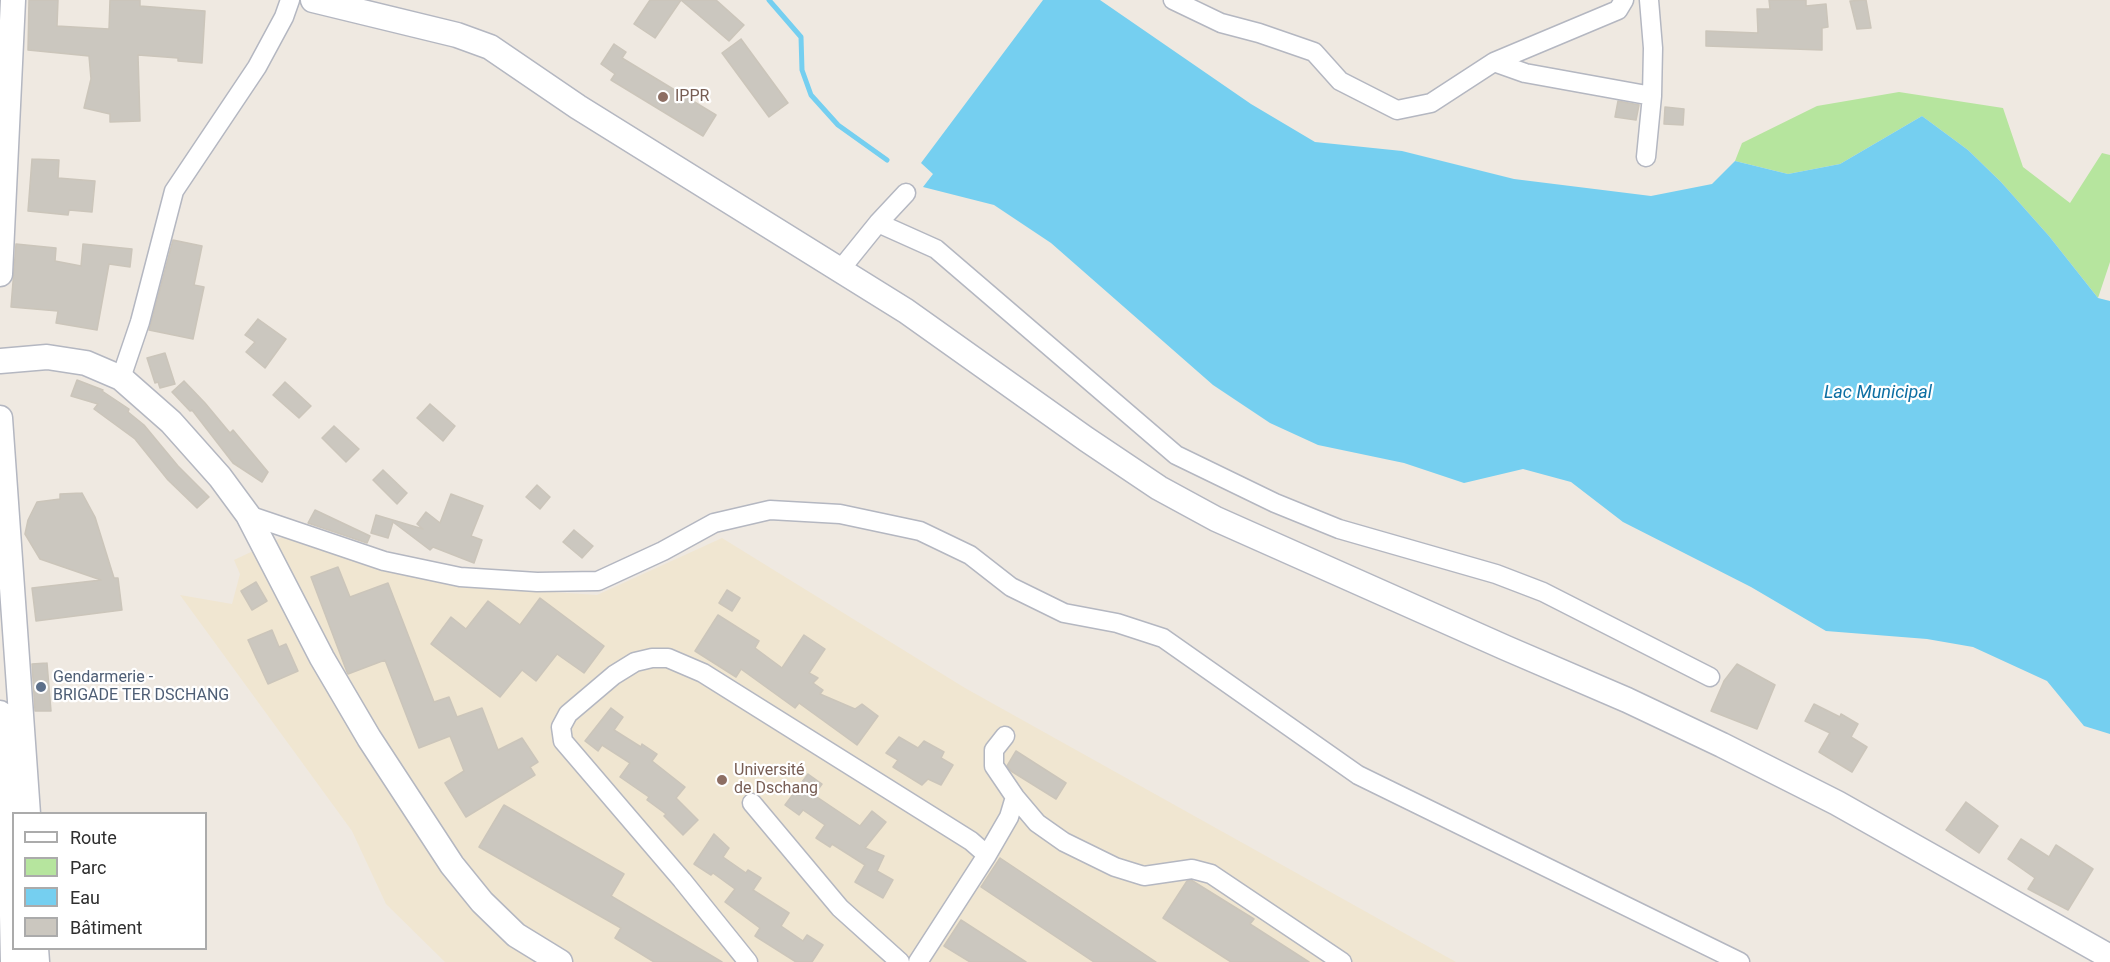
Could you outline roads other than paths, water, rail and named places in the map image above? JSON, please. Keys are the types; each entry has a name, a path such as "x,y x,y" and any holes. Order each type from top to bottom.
{"main road":[{"path":"313,0 457,34 490,47 578,107 906,311 1086,439 1169,493 1216,519 1627,700 1722,745 1837,803 2110,957"},
{"path":"0,274 8,1"},
{"path":"0,361 47,357 86,363 121,378 171,422 220,477 248,515 322,658 380,756 452,865 482,902 516,935 560,962"},
{"path":"0,418 8,637 28,812"},
{"path":"0,713 10,869 8,932 13,962"}],"street":[{"path":"121,378 140,322 174,191 257,67 284,17 290,0"},
{"path":"1173,0 1221,23 1260,33 1314,52 1340,81 1397,110 1431,103 1494,62 1618,10 1624,0"},
{"path":"1646,157 1652,96 1653,48 1649,0"},
{"path":"1494,62 1525,73 1652,96"},
{"path":"840,270 906,193"},
{"path":"878,223 936,249 1176,455 1275,503 1339,529 1496,574 1543,592 1710,677"},
{"path":"248,515 384,561 460,577 537,582 597,581 663,551 714,523 770,510 840,514 920,531 970,555 1011,587 1064,613 1117,623 1163,638 1358,775 1740,962"},
{"path":"748,962 682,880 563,741 561,727 568,714 614,675 635,662 652,658 668,658 703,673 971,841 987,855"},
{"path":"1005,736 994,750 994,766 1015,797 1037,823 1064,842 1115,867 1144,876 1192,869 1211,874 1342,962"},
{"path":"918,962 987,855 1009,817 1015,797"},
{"path":"752,803 840,908 900,962"}],"water":[{"name":"Lac Municipal","path":"1043,0 1100,0 1251,104 1315,142 1402,151 1514,179 1651,196 1712,184 1735,161 1788,174 1840,164 1922,116 1968,150 2001,182 2049,236 2098,298 2110,301 2110,734 2084,726 2047,681 1973,647 1927,639 1826,631 1751,587 1623,522 1571,482 1523,469 1464,483 1404,463 1318,445 1270,423 1213,385 1051,243 994,205 923,187 933,174 921,163"}],"waterway":[{"path":"769,0 801,37 802,70 811,95 838,125 887,160"}],"place":[{"name":"IPPR","path":"663,97"},
{"name":"Gendarmerie - BRIGADE TER DSCHANG","path":"41,687"},
{"name":"Université de Dschang","path":"722,780"}]}
